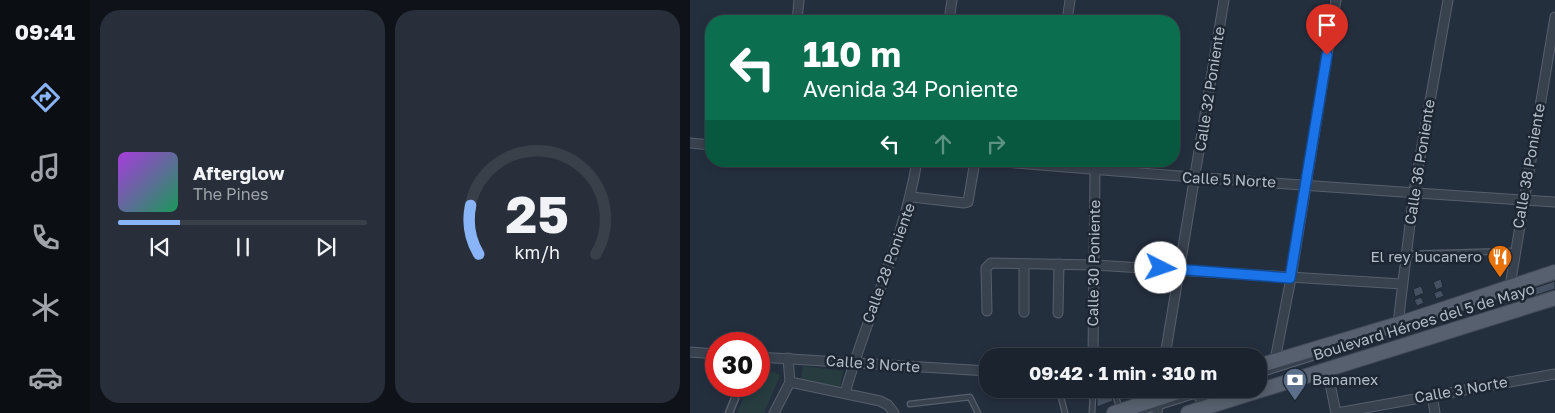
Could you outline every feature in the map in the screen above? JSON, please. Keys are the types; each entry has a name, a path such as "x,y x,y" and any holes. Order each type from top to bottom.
{"main road":[{"name":"Boulevard Héroes del 5 de Mayo","path":"1267,363 1398,324 1555,272"},
{"name":"Boulevard Héroes del 5 de Mayo","path":"1188,413 1206,409 1555,298"},
{"path":"1117,412 1159,401"}],"street":[{"path":"798,15 799,0"},
{"path":"949,15 952,0"},
{"path":"1068,15 1070,0"},
{"name":"Calle 32 Poniente","path":"1166,348 1178,269 1196,179 1224,0"},
{"path":"1275,360 1336,0"},
{"name":"Calle 36 Poniente","path":"1398,324 1414,191 1448,0"},
{"name":"Calle 38 Poniente","path":"1510,286 1514,251 1555,17"},
{"path":"690,143 705,144"},
{"path":"912,197 917,167"},
{"name":"Calle 28 Poniente","path":"846,393 854,363 912,197 968,202 974,167"},
{"name":"Calle 5 Norte","path":"1068,167 1196,179 1305,184 1555,202"},
{"name":"Calle 30 Poniente","path":"1093,348 1095,171"},
{"path":"1024,264 1024,312"},
{"path":"1058,312 1059,264"},
{"path":"987,311 988,265 1094,265 1402,284"},
{"path":"690,352 705,353"},
{"name":"Calle 3 Norte","path":"770,357 979,370"},
{"path":"774,413 790,382 788,358"},
{"path":"1327,369 1337,413"},
{"name":"Calle 3 Norte","path":"1337,413 1555,374"},
{"name":"Calle 3 Norte","path":"790,382 880,401 888,405 894,413"},
{"path":"1432,395 1435,413"},
{"path":"729,413 736,397"},
{"path":"1197,398 1206,409"}],"lane":[{"path":"1406,254 1514,251"},
{"path":"1267,372 1555,278"},
{"path":"1267,385 1518,303"},
{"path":"1092,413 1093,394 1114,391 1117,412"},
{"path":"910,404 970,397 978,413"},
{"path":"1061,398 1065,413"},
{"path":"1180,413 1206,409 1233,398"},
{"path":"1139,413 1159,401"}],"green space":[{"path":"803,366 843,371 840,387 801,381"},
{"path":"770,371 780,375 764,413 737,413 744,397 770,397"}],"building":[{"path":"1441,279 1443,287 1436,290 1433,282"},
{"path":"1555,281 1555,289 1527,298 1525,291"},
{"path":"1421,286 1424,293 1415,297 1413,289"},
{"path":"1441,290 1444,296 1436,299 1434,293"},
{"path":"1421,297 1424,303 1417,306 1414,300"},
{"path":"1097,398 1112,398 1113,401 1097,407"}],"place":[{"name":"El rey bucanero","path":"1500,278"},
{"name":"Banamex","path":"1295,401"}],"route":[{"path":"1161,268 1290,278 1327,55"}]}
